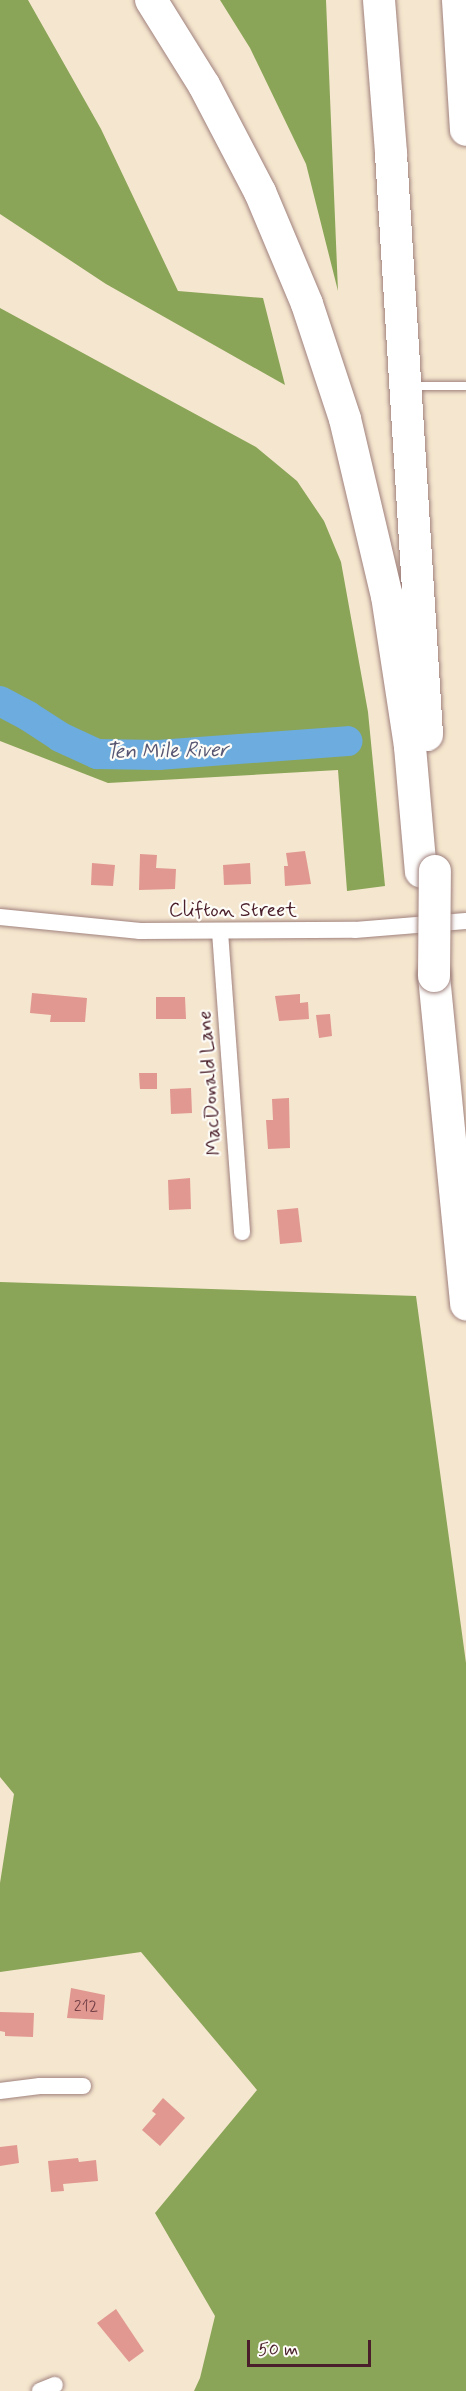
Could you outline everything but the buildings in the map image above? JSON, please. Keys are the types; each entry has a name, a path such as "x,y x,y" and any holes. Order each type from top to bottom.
{"highway":[{"path":"151,0 204,85 260,192 307,304 345,419 387,597 428,871"},
{"path":"379,0 406,386 434,976 466,1304"},
{"path":"459,4 466,130"}],"street":[{"name":"Clifton Street","path":"0,917 140,932 355,930 466,921"},
{"name":"MacDonald Lane","path":"220,932 242,1232"},
{"path":"0,2091 40,2086 83,2086"}],"lane":[{"path":"406,386 466,386"}],"green space":[{"path":"0,0 28,0 101,129 178,291 263,298 285,385 106,284 0,214"},
{"path":"220,0 326,0 338,291 306,164 250,48"},
{"path":"0,308 256,447 297,481 324,521 341,562 368,712 385,886 347,891 338,770 108,783 0,741"},
{"path":"0,1282 416,1296 466,1663 466,2391 194,2391 200,2378 215,2316 155,2213 257,2090 141,1952 0,1972 0,1883 14,1794 0,1777"}],"waterway":[{"name":"Ten Mile River","path":"0,701 60,737 97,754 158,755 347,741"}]}
